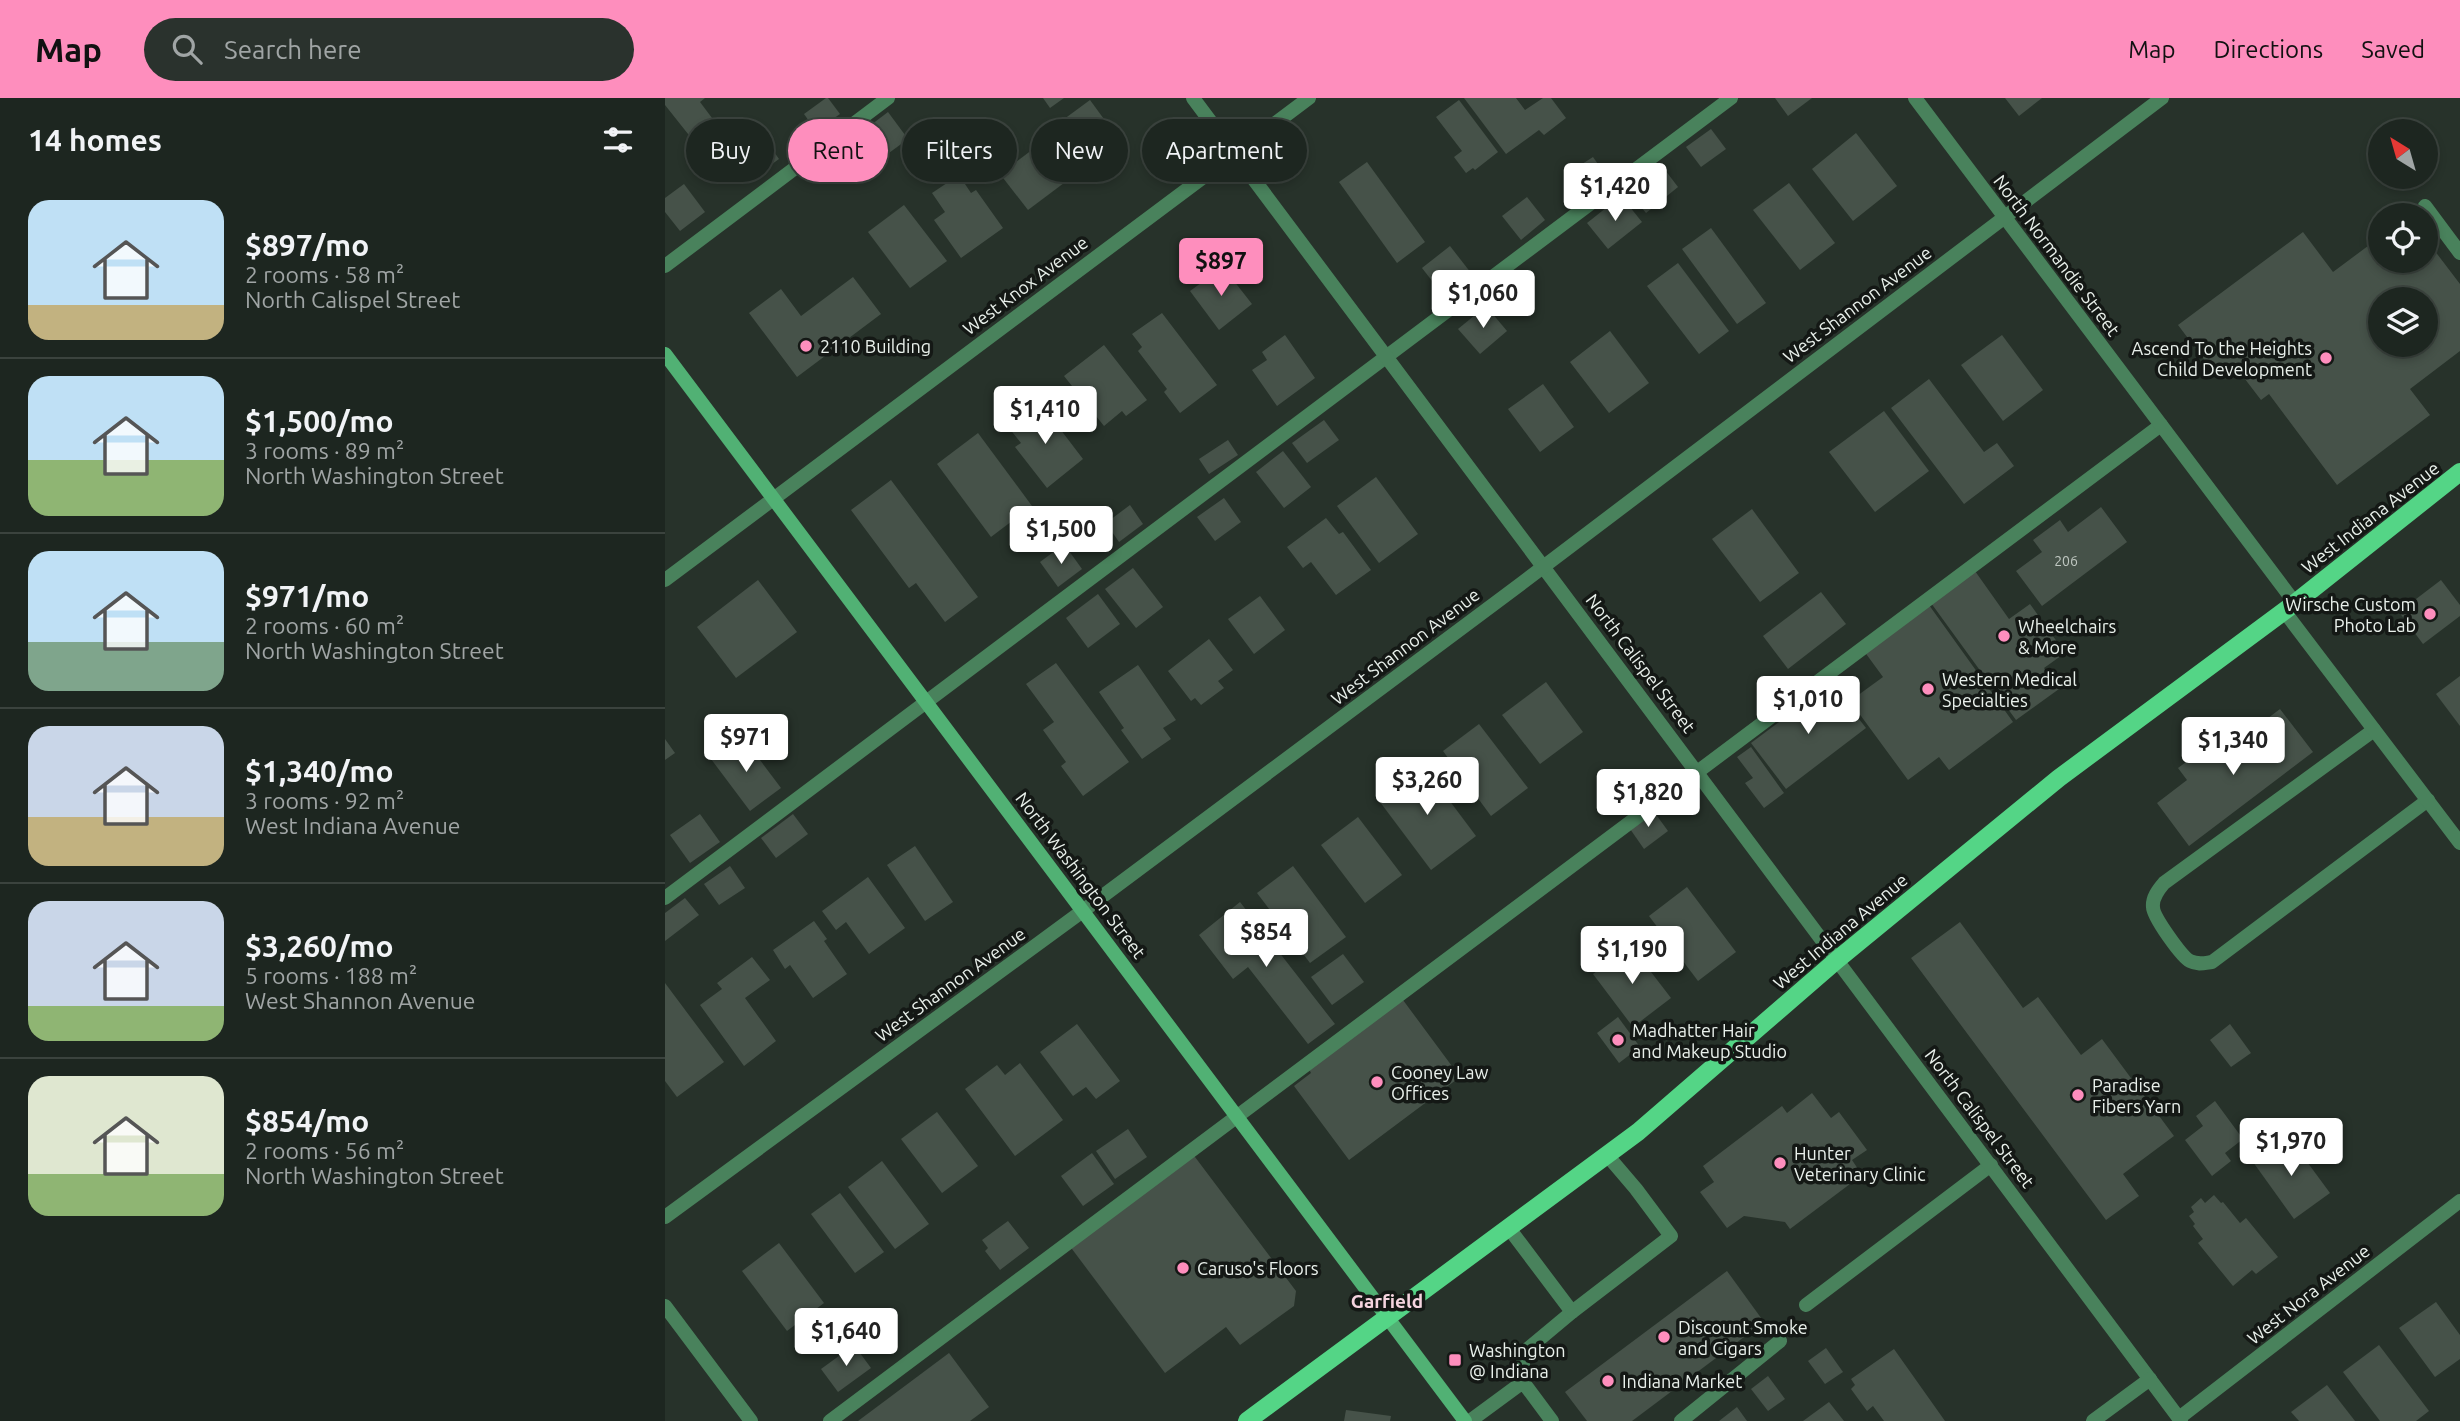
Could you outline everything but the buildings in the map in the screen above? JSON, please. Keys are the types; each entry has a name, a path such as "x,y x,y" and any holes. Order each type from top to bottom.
{"main road":[{"name":"North Washington Street","path":"665,354 1084,910 1385,1317 1467,1421"},
{"name":"West Indiana Avenue","path":"1247,1421 1638,1132 1838,959 2059,778 2289,607 2460,472"}],"street":[{"path":"665,266 888,98"},
{"name":"North Calispel Street","path":"1193,98 1209,119"},
{"name":"West Knox Avenue","path":"1281,119 1309,98"},
{"path":"665,898 1731,98"},
{"name":"North Normandie Street","path":"1915,98 2161,425 2374,730 2460,843"},
{"name":"West Shannon Avenue","path":"665,1217 1084,910 1544,567 2162,98"},
{"name":"West Knox Avenue","path":"665,580 1196,182"},
{"name":"North Calispel Street","path":"1256,182 2180,1419"},
{"path":"2438,223 2460,253"},
{"path":"830,1421 2161,425"},
{"path":"2374,730 2164,883 2156,893 2152,906 2154,915 2187,960 2197,965 2211,962 2428,800"},
{"path":"1552,1421 1523,1382 1523,1353 1671,1236 1607,1155"},
{"path":"1806,1305 1991,1165"},
{"name":"West Nora Avenue","path":"2180,1419 2460,1201"},
{"path":"1508,1227 1572,1312"},
{"path":"665,1306 751,1421"},
{"path":"1681,1421 1780,1341"},
{"path":"2093,1421 2150,1379"},
{"path":"1467,1421 1523,1382"}],"place":[{"name":"2110 Building","path":"806,346"},
{"name":"Ascend To the Heights Child Development","path":"2326,358"},
{"name":"Wirsche Custom Photo Lab","path":"2430,614"},
{"name":"Wheelchairs & More","path":"2004,636"},
{"name":"Western Medical Specialties","path":"1928,689"},
{"name":"Madhatter Hair and Makeup Studio","path":"1618,1040"},
{"name":"Cooney Law Offices","path":"1377,1082"},
{"name":"Paradise Fibers Yarn","path":"2078,1095"},
{"name":"Hunter Veterinary Clinic","path":"1780,1163"},
{"name":"Caruso's Floors","path":"1183,1268"},
{"name":"Discount Smoke and Cigars","path":"1664,1337"},
{"name":"Washington @ Indiana","path":"1455,1360"},
{"name":"Indiana Market","path":"1608,1381"}],"district":[{"name":"Garfield","path":"1387,1301"}]}
